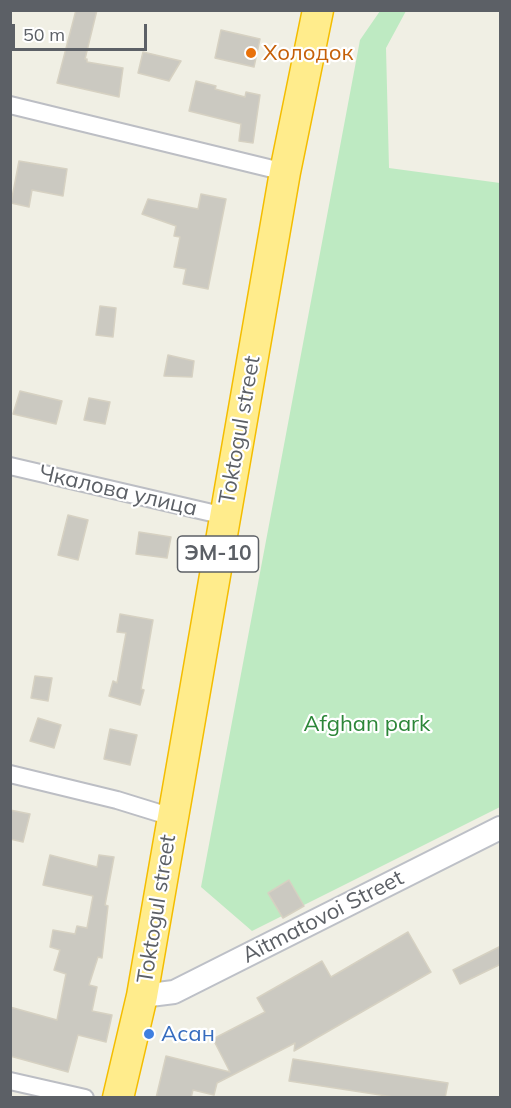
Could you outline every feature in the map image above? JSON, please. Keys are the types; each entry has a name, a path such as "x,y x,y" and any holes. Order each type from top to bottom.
{"highway":[{"name":"Toktogul street","path":"118,1098 142,996 285,172 318,10"}],"main road":[{"name":"Aitmatovoi Street","path":"142,996 174,992 501,828"}],"street":[{"path":"10,105 285,172"},
{"name":"Чкалова улица","path":"10,466 225,516"},
{"path":"10,774 172,816"},
{"path":"10,1081 85,1098"}],"green space":[{"name":"Afghan park","path":"380,11 406,11 386,48 389,168 500,183 500,807 252,931 201,887 360,40"}],"building":[{"path":"76,10 97,10 85,59 87,62 123,68 119,97 57,83"},
{"path":"221,30 260,39 254,67 215,58"},
{"path":"143,52 181,61 169,81 138,73"},
{"path":"196,81 245,97 246,92 260,95 253,143 239,141 241,124 189,111"},
{"path":"19,161 67,169 63,196 32,190 29,207 11,203"},
{"path":"201,194 226,199 208,289 183,284 186,269 174,267 180,237 174,236 176,226 142,214 148,199 198,209"},
{"path":"100,306 116,308 113,337 96,335"},
{"path":"168,355 194,361 192,377 164,376"},
{"path":"20,391 62,401 56,424 13,414"},
{"path":"89,398 110,402 105,424 84,420"},
{"path":"68,515 88,520 78,560 58,555"},
{"path":"139,532 171,537 167,558 136,554"},
{"path":"120,614 153,620 140,705 109,696 113,681 117,683 126,633 117,632"},
{"path":"35,676 52,678 48,701 31,698"},
{"path":"38,718 61,725 54,748 30,741"},
{"path":"110,729 137,735 130,765 104,759"},
{"path":"10,810 30,814 23,842 10,839"},
{"path":"50,855 97,867 99,855 114,857 105,905 108,906 102,958 98,957 89,985 97,987 92,1011 112,1015 106,1042 78,1035 68,1072 10,1056 10,1007 57,1020 66,974 54,970 60,950 50,947 53,930 75,934 77,926 87,928 93,896 43,885"},
{"path":"289,880 304,906 283,918 268,893"},
{"path":"408,932 431,972 294,1051 295,1043 217,1083 214,1095 193,1090 191,1098 156,1098 166,1056 230,1072 213,1039 265,1012 257,998 322,961 331,977"},
{"path":"501,946 501,964 460,984 453,970"},
{"path":"293,1059 448,1083 445,1098 400,1098 289,1081"}],"place":[{"name":"Холодок","path":"251,53"},
{"name":"Асан","path":"149,1034"}]}
